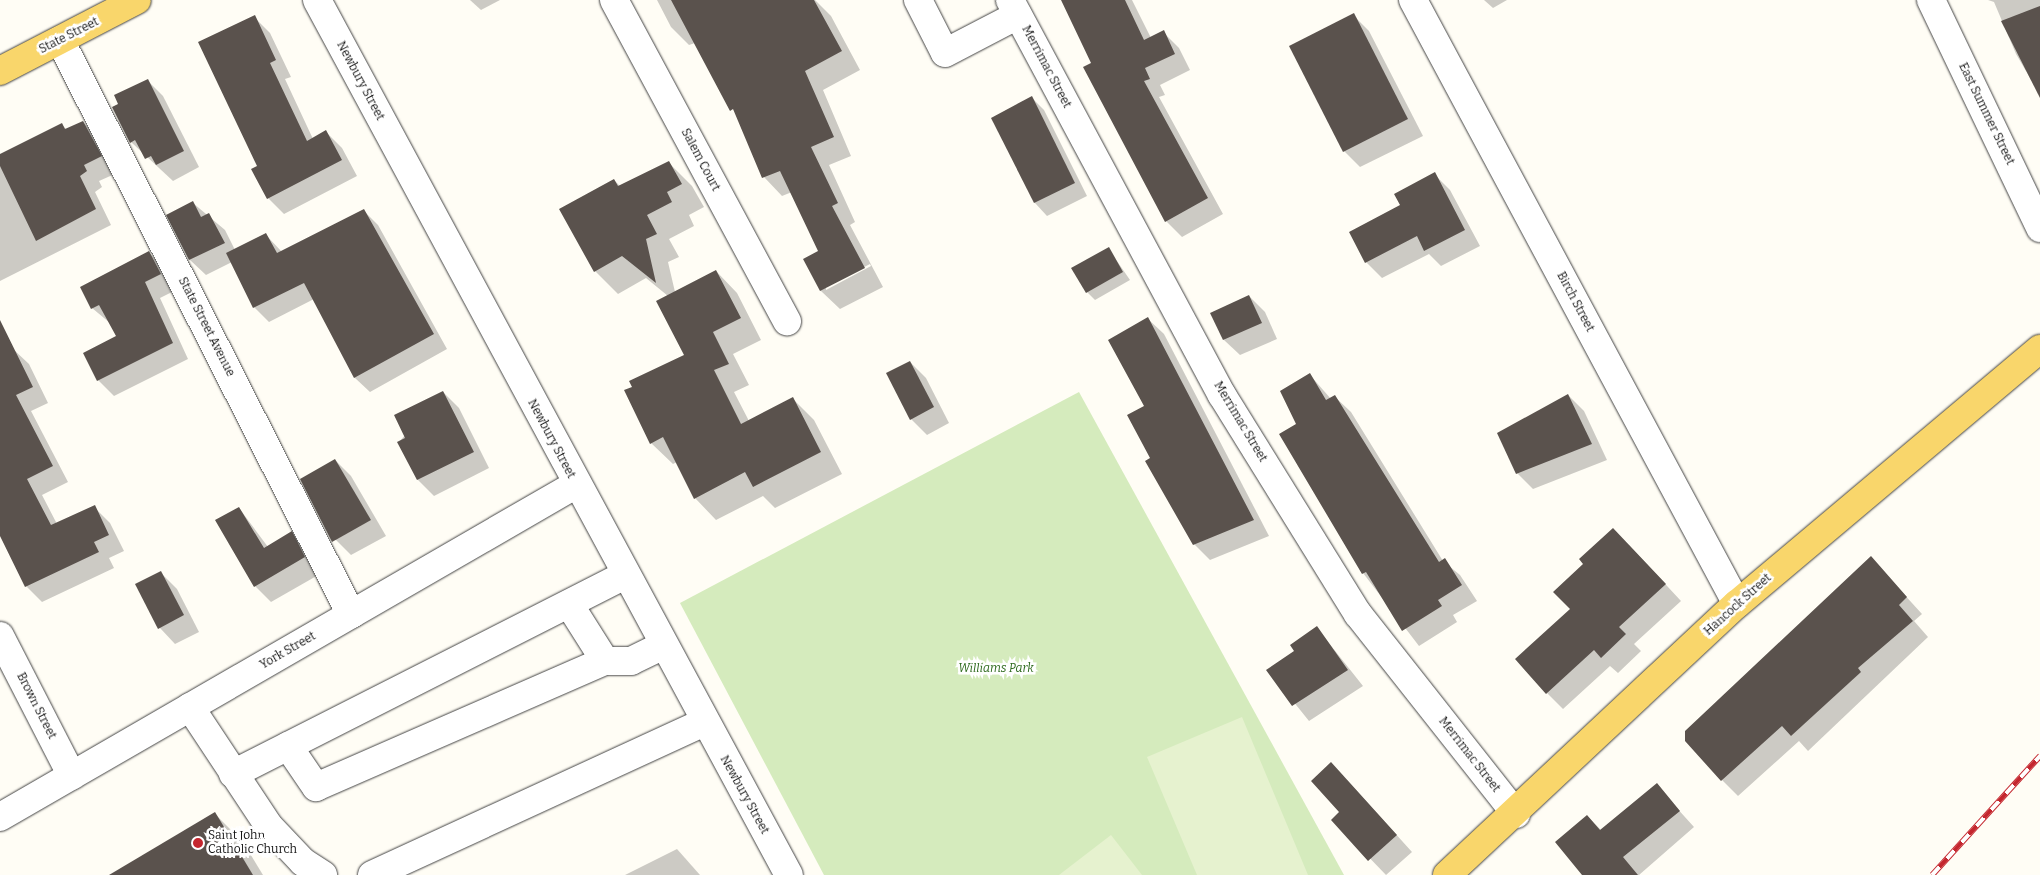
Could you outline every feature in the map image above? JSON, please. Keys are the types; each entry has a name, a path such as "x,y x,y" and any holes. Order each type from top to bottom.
{"main road":[{"name":"State Street","path":"0,71 137,0"},
{"name":"Hancock Street","path":"1447,875 1516,814 1736,604 2040,349"}],"street":[{"name":"Newbury Street","path":"316,0 624,576 789,875"},
{"name":"Salem Court","path":"614,0 787,321"},
{"path":"918,0 945,53 1014,8"},
{"name":"Birch Street","path":"1413,0 1736,604"},
{"name":"East Summer Street","path":"1931,0 2040,228"},
{"name":"Merrimac Street","path":"1014,8 1222,395 1358,614 1516,814"},
{"name":"State Street Avenue","path":"60,40 351,614"},
{"name":"York Street","path":"0,817 575,485"},
{"path":"233,774 624,576"},
{"path":"569,604 605,662"},
{"name":"Brown Street","path":"0,636 72,776"},
{"path":"288,746 316,787 605,662 631,662 662,646"},
{"path":"190,707 268,826 303,862 323,875"},
{"path":"372,875 704,723"}],"green space":[{"name":"Williams Park","path":"1079,392 1344,875 824,875 680,603"},
{"path":"1242,717 1308,875 1197,875 1147,757"},
{"path":"1111,835 1142,875 1059,875"}],"building":[{"path":"671,0 814,0 842,51 805,71 834,137 811,147 838,203 832,206 865,268 820,291 803,259 818,251 780,171 762,178 733,109 730,111"},
{"path":"1061,0 1125,0 1144,40 1164,30 1175,54 1145,68 1150,79 1144,81 1208,198 1165,222 1083,67 1091,63"},
{"path":"2040,6 2040,98 2001,21"},
{"path":"1354,13 1408,119 1343,152 1289,46"},
{"path":"255,15 276,60 270,63 307,141 326,130 342,160 267,199 251,169 257,166 198,42"},
{"path":"148,79 184,151 156,165 151,156 145,159 135,140 130,143 112,107 118,104 114,95"},
{"path":"1032,96 1075,183 1034,203 991,118"},
{"path":"83,121 102,156 84,165 87,171 80,176 96,209 36,241 0,166 0,154 62,123 65,129"},
{"path":"669,161 682,184 667,192 672,202 647,215 657,234 646,239 656,283 622,256 594,272 559,209 614,179 618,186"},
{"path":"1435,172 1465,230 1424,251 1417,236 1365,263 1349,232 1400,205 1394,194"},
{"path":"193,201 201,217 209,213 225,243 189,260 166,215"},
{"path":"364,209 434,334 354,378 304,283 253,308 226,253 266,233 277,253"},
{"path":"1109,247 1123,272 1086,293 1071,268"},
{"path":"149,251 161,274 145,282 173,343 97,381 83,353 116,336 99,305 91,309 80,287"},
{"path":"716,270 741,318 713,332 729,364 714,370 741,424 793,397 821,452 753,487 745,472 694,499 663,437 650,444 624,390 632,387 629,381 684,355 656,301"},
{"path":"1249,295 1262,323 1223,340 1210,313"},
{"path":"1148,317 1254,520 1193,545 1145,461 1150,458 1127,415 1144,406 1108,340"},
{"path":"0,320 33,387 16,395 53,466 27,479 51,525 95,505 109,535 94,542 99,552 25,587 0,536"},
{"path":"910,361 934,407 910,420 886,373"},
{"path":"1310,373 1326,400 1335,395 1439,562 1445,558 1462,585 1438,600 1442,606 1402,631 1366,572 1362,574 1279,434 1296,424 1280,391"},
{"path":"443,391 474,452 417,480 397,442 405,438 394,415"},
{"path":"1568,394 1592,444 1516,474 1497,433"},
{"path":"335,459 371,520 332,542 300,479"},
{"path":"239,507 264,548 292,531 305,557 254,587 215,520"},
{"path":"1613,528 1666,584 1619,627 1626,634 1601,658 1594,650 1546,694 1515,659 1570,609 1553,592 1583,564 1579,559"},
{"path":"1871,556 1907,597 1899,605 1913,621 1858,668 1861,672 1791,736 1782,726 1721,781 1685,741 1685,731"},
{"path":"161,571 184,615 158,629 135,584"},
{"path":"1317,626 1348,670 1292,706 1266,670 1294,651 1290,645"},
{"path":"1331,762 1397,835 1368,861 1331,820 1339,812 1311,781"},
{"path":"1657,783 1680,811 1623,857 1638,875 1582,875 1555,842 1587,815 1600,830"},
{"name":"Saint John Catholic Church","path":"215,812 253,875 109,875"}],"railway":[{"path":"1932,875 2040,756"}],"place":[{"name":"Saint John Catholic Church","path":"198,843"}]}
